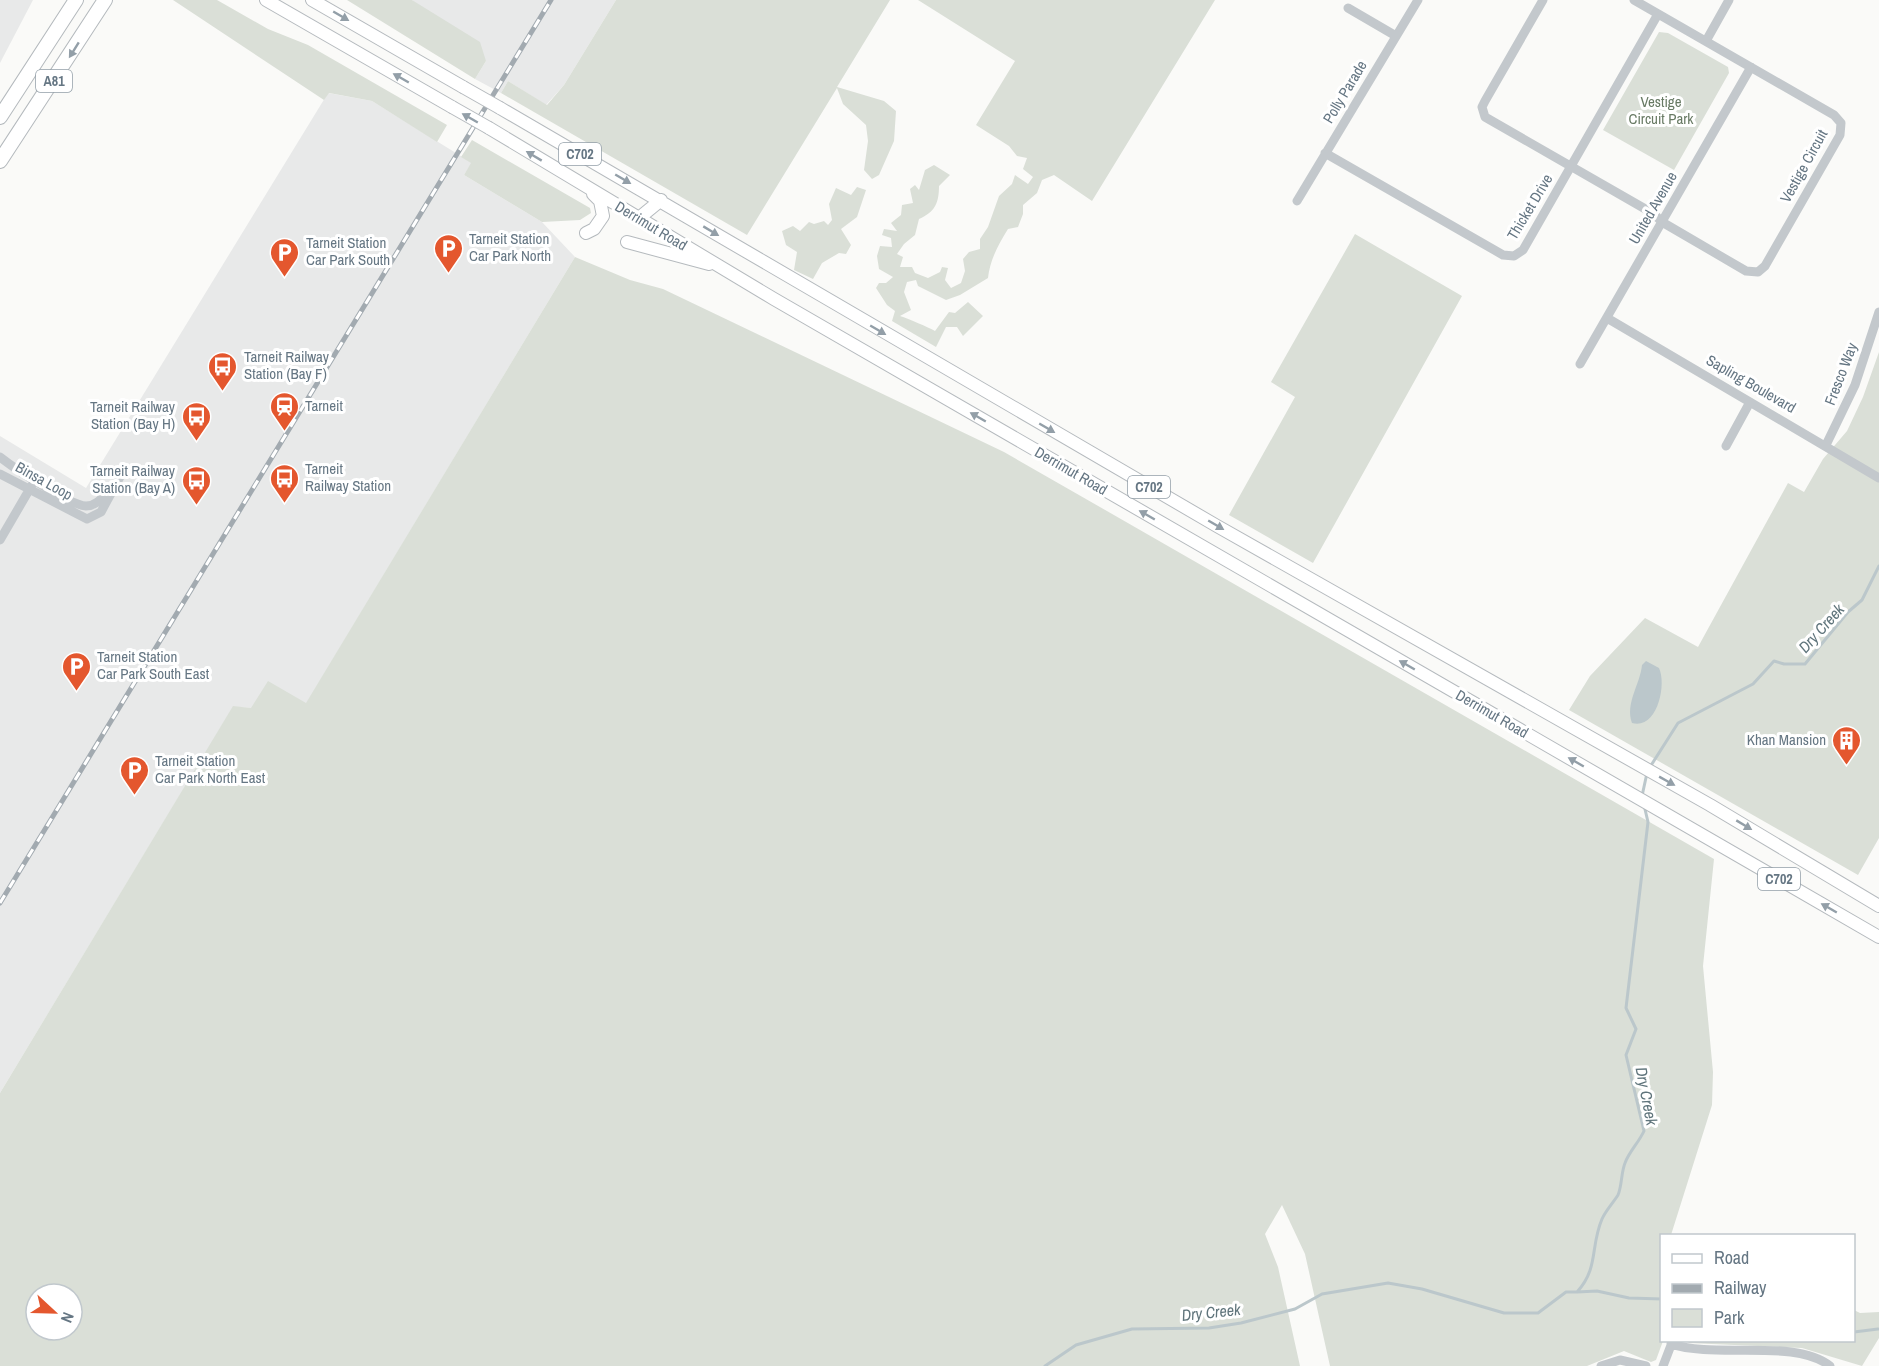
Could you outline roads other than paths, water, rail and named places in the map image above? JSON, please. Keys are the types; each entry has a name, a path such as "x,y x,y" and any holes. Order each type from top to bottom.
{"highway":[{"name":"A81","path":"0,161 105,0"},
{"name":"A81","path":"0,117 74,1"}],"main road":[{"name":"Derrimut Road","path":"266,0 489,128 718,266 1879,937"},
{"name":"Derrimut Road","path":"312,0 661,200 791,279 1217,526 1694,795 1879,906"},
{"path":"586,233 594,228 604,211 600,201 587,189"},
{"path":"639,218 661,200"},
{"path":"651,225 661,200"},
{"path":"627,242 718,266"}],"street":[{"name":"Polly Parade","path":"1297,201 1419,0"},
{"path":"1543,0 1485,101 1483,112 1491,122 1654,214 1662,222"},
{"name":"Vestige Circuit","path":"1634,0 1834,115 1841,123 1840,135 1781,240 1762,269 1750,273 1662,222"},
{"path":"1706,41 1729,0"},
{"path":"1348,8 1396,36"},
{"name":"Thicket Drive","path":"1325,153 1508,257 1514,256 1523,250 1658,14"},
{"name":"United Avenue","path":"1580,364 1751,67"},
{"name":"Fresco Way","path":"1826,445 1856,385 1879,312"},
{"name":"Sapling Boulevard","path":"1607,318 1879,478"},
{"path":"1726,446 1750,402"},
{"path":"0,457 35,480 0,540"},
{"name":"Binsa Loop","path":"0,474 74,515 90,519 100,512 121,475 100,501 87,506 35,480"},
{"path":"1663,1366 1672,1342 1690,1349 1802,1354 1830,1366"},
{"path":"1600,1366 1620,1360 1646,1366"}],"waterway":[{"name":"Dry Creek","path":"1650,767 1678,723 1753,684 1774,661 1784,664 1805,664 1848,612 1862,600 1879,566"},
{"name":"Dry Creek","path":"1642,796 1647,773"},
{"name":"Dry Creek","path":"1045,1366 1076,1345 1132,1329 1209,1328 1241,1323 1295,1309 1322,1294 1388,1283 1422,1289 1504,1313 1538,1313 1566,1292 1577,1292 1584,1283 1591,1266 1598,1229 1618,1195 1625,1163 1644,1131 1626,1055 1636,1029 1626,1008 1648,822 1644,805"},
{"path":"1577,1292 1597,1291 1629,1298 1660,1299"},
{"path":"1855,1332 1878,1329"}],"railway":[{"path":"0,903 551,0"}],"place":[{"name":"Tarneit Station Car Park North","path":"448,274"},
{"name":"Tarneit Station Car Park South","path":"285,278"},
{"name":"Tarneit Railway Station (Bay F)","path":"223,392"},
{"name":"Tarneit","path":"284,432"},
{"name":"Tarneit Railway Station (Bay H)","path":"196,442"},
{"name":"Tarneit Railway Station","path":"284,504"},
{"name":"Tarneit Railway Station (Bay A)","path":"196,506"},
{"name":"Tarneit Station Car Park South East","path":"76,692"},
{"name":"Khan Mansion","path":"1847,766"},
{"name":"Tarneit Station Car Park North East","path":"134,796"}],"park label":[{"name":"Vestige Circuit Park","path":"1661,110"}]}
